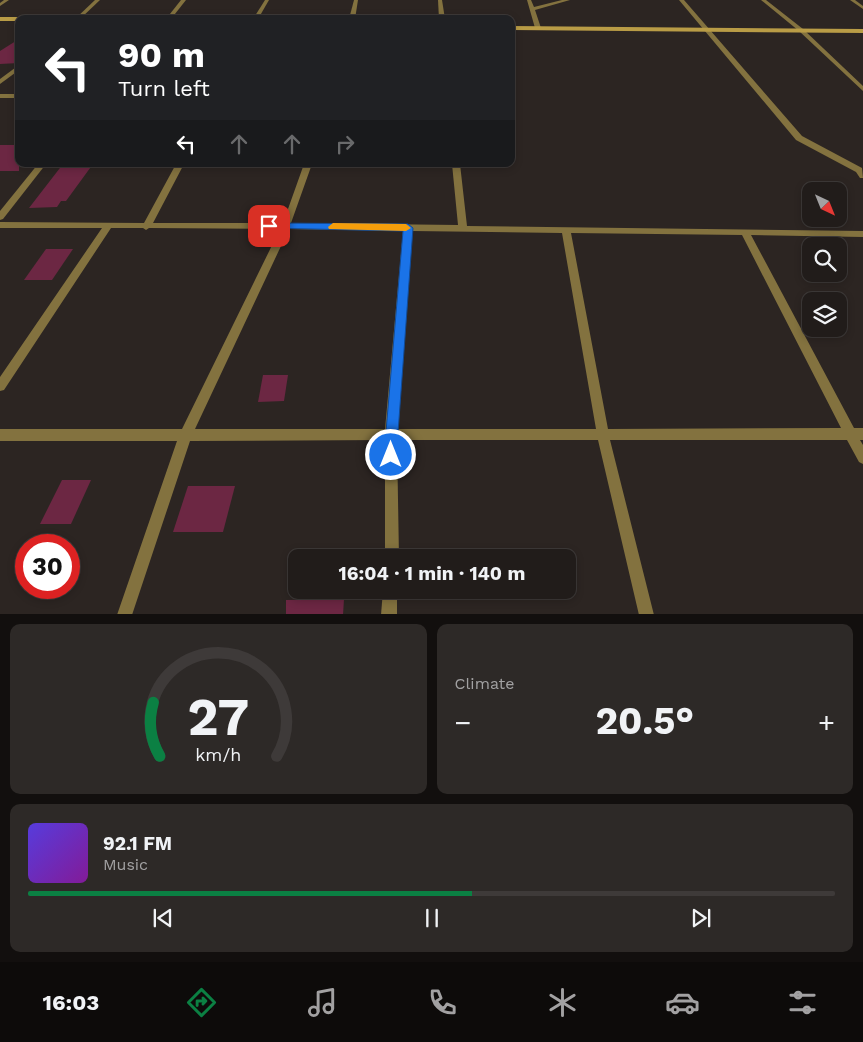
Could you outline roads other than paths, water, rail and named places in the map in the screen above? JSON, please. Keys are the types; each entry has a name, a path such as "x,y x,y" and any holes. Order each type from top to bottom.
{"street":[{"path":"0,5 7,0"},
{"path":"81,15 98,0"},
{"path":"171,15 184,0"},
{"path":"258,15 267,0"},
{"path":"353,15 356,0"},
{"path":"440,0 442,15"},
{"path":"529,0 538,28"},
{"path":"532,9 568,0"},
{"path":"681,0 798,138 859,170 863,176"},
{"path":"763,0 800,30 863,89"},
{"path":"852,0 863,8"},
{"path":"0,18 15,19"},
{"path":"515,28 863,31"},
{"path":"0,82 15,70"},
{"path":"0,96 15,96"},
{"path":"0,217 40,167"},
{"path":"146,227 178,167"},
{"path":"124,614 185,436 286,226 307,167"},
{"path":"456,167 462,228"},
{"path":"0,225 286,226 863,234"},
{"path":"0,386 108,226"},
{"path":"392,549 391,435 408,228"},
{"path":"566,230 603,434 647,614"},
{"path":"745,232 863,458"},
{"path":"0,435 863,434"},
{"path":"388,614 389,599"}]}
